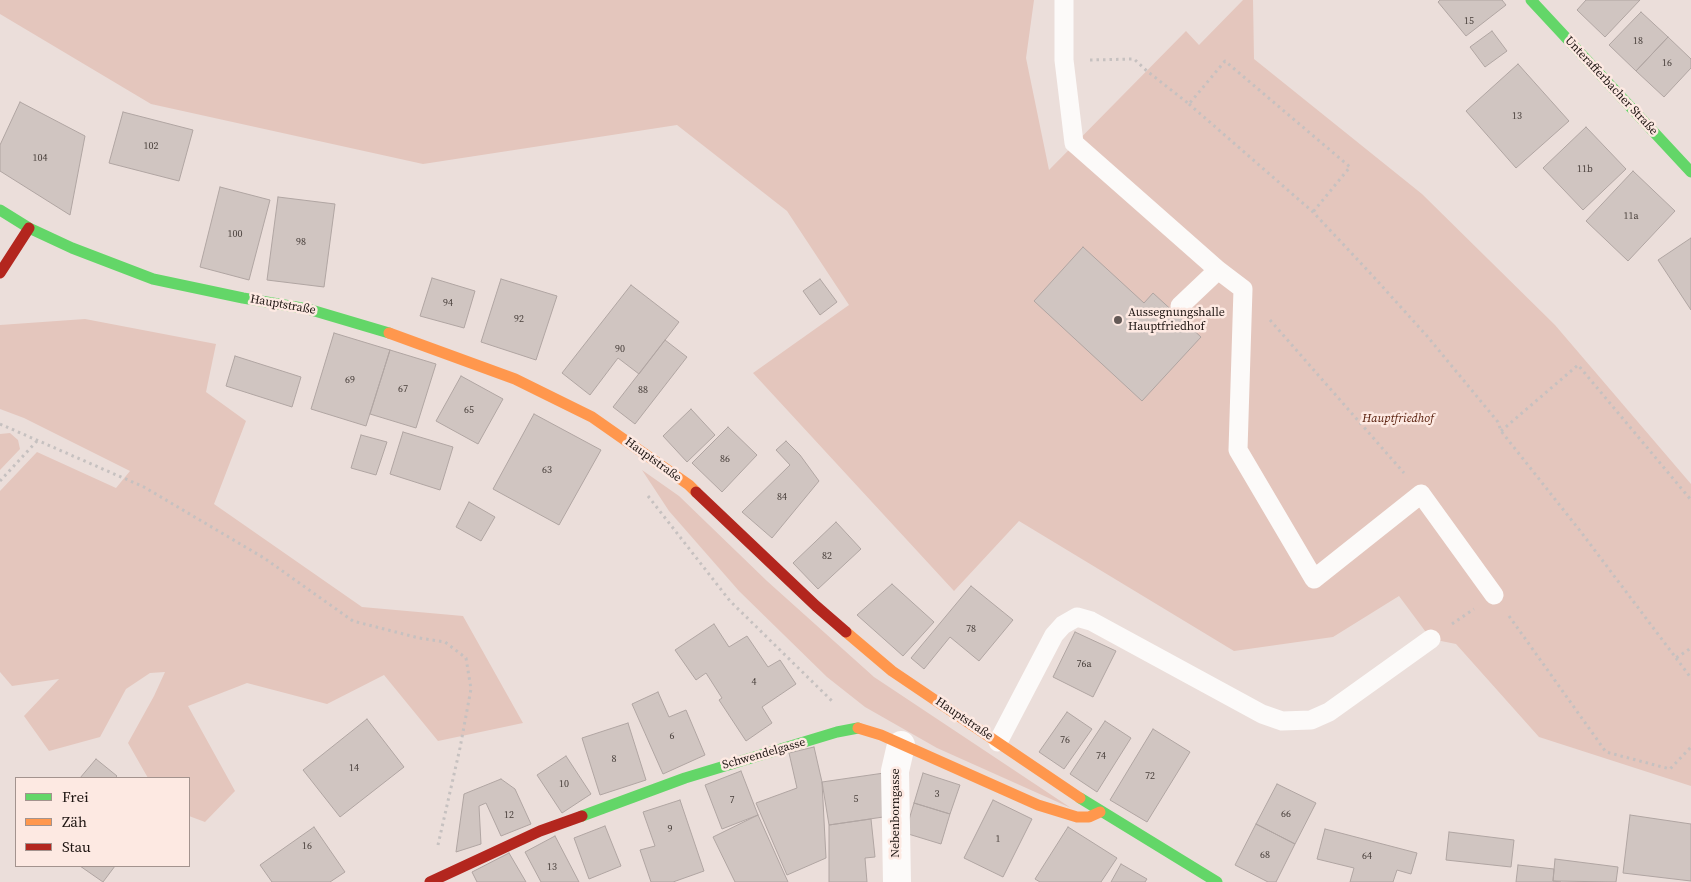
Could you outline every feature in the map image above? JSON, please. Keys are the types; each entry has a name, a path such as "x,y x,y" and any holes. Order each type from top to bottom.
{"street":[{"name":"Unterafferbacher Straße","path":"1531,0 1691,172"},
{"name":"Hauptstraße","path":"0,210 29,228 72,248 153,279 243,298 308,309 374,327 515,379 592,416 688,486 816,606 892,671 1100,812 1216,882"},
{"path":"0,272 29,228"},
{"name":"Schwendelgasse","path":"430,882 540,831 676,781 837,732 859,728 881,735 1038,805 1077,817 1089,817 1100,812"},
{"name":"Nebenborngasse","path":"896,882 895,771 901,745"}],"lane":[{"path":"1064,0 1064,60 1074,143 1218,270 1243,289 1238,450 1314,579 1421,494 1494,595"},
{"path":"1180,306 1218,270"},
{"path":"998,742 1054,635 1063,625 1076,617 1091,621 1262,714 1282,721 1311,720 1329,712 1431,639"}],"path":[{"path":"1064,60 1134,59 1189,104 1313,212 1427,336 1498,422 1501,431 1581,532 1691,678"},
{"path":"1189,104 1225,61 1350,167 1313,212"},
{"path":"1243,289 1421,494"},
{"path":"1501,431 1578,365 1691,500"},
{"path":"0,424 144,487 264,558 353,621 419,638 445,642 466,658 471,689 460,748 436,853"},
{"path":"0,481 37,441"},
{"path":"647,495 730,601 859,728"},
{"path":"1431,639 1494,595 1606,752 1670,769 1691,747"},
{"path":"1676,658 1691,648"}],"green space":[{"name":"Hauptfriedhof","path":"0,0 1034,0 1026,58 1049,170 1186,31 1199,45 1243,0 1253,0 1254,59 1422,194 1555,325 1691,484 1691,786 1539,737 1456,644 1431,639 1399,596 1333,637 1234,651 1019,521 954,591 753,373 849,305 787,211 677,125 423,164 151,104 0,14"},
{"path":"85,319 216,344 206,392 246,421 214,504 362,607 463,616 523,723 438,741 384,675 327,704 247,683 188,706 235,791 205,822 190,816 190,777 147,777 128,743 165,672 150,673 126,689 100,737 49,751 24,716 59,679 12,686 0,672 0,491 37,452 116,488 130,471 24,418 0,409 0,325"},
{"path":"10,433 18,440 20,449 0,470 0,434"},
{"path":"642,470 679,496 767,581 874,677 1071,808 937,748 865,707 827,677 739,591 669,511"}],"building":[{"path":"1440,0 1502,0 1506,5 1466,36 1438,2"},
{"path":"1586,0 1640,0 1605,37 1577,10"},
{"path":"1641,12 1668,37 1636,71 1609,45"},
{"path":"1492,31 1507,51 1485,67 1470,47"},
{"path":"1668,37 1691,59 1691,68 1664,97 1636,71"},
{"path":"1518,64 1569,121 1516,168 1466,111"},
{"path":"20,102 85,136 70,215 0,171 0,145"},
{"path":"123,112 193,130 179,181 109,163"},
{"path":"1586,127 1626,169 1583,210 1543,168"},
{"path":"1633,171 1675,211 1628,261 1586,221"},
{"path":"220,187 270,200 249,280 200,267"},
{"path":"278,197 335,204 324,287 267,280"},
{"path":"1691,238 1691,310 1658,260"},
{"name":"Aussegnungshalle Hauptfriedhof","path":"1083,247 1144,303 1153,293 1201,337 1142,401 1034,301"},
{"path":"432,278 475,291 464,328 420,316"},
{"path":"501,279 557,296 536,360 481,342"},
{"path":"820,279 837,302 820,315 803,291"},
{"path":"631,285 679,322 639,374 618,358 590,395 562,373"},
{"path":"334,333 390,350 366,426 311,409"},
{"path":"665,340 687,357 635,424 613,407"},
{"path":"390,350 436,364 416,428 370,414"},
{"path":"235,356 301,377 292,407 226,386"},
{"path":"461,376 503,399 478,444 436,421"},
{"path":"691,409 715,435 687,462 663,436"},
{"path":"534,414 601,450 559,525 493,489"},
{"path":"728,427 757,455 722,492 692,463"},
{"path":"403,432 453,447 440,490 390,474"},
{"path":"361,435 387,442 376,475 351,468"},
{"path":"786,441 800,455 819,481 772,538 742,512 790,465 776,450"},
{"path":"469,502 495,517 481,541 456,527"},
{"path":"836,522 861,549 818,589 793,563"},
{"path":"892,584 934,622 903,656 857,615"},
{"path":"971,586 1013,620 979,661 950,637 924,669 911,658"},
{"path":"714,624 729,647 747,636 768,667 780,660 796,684 762,707 772,723 746,741 719,700 722,698 706,673 696,680 675,650"},
{"path":"1075,632 1116,651 1093,697 1053,677"},
{"path":"658,692 669,717 686,710 705,755 663,774 632,704"},
{"path":"1067,712 1092,729 1064,769 1039,752"},
{"path":"367,719 404,767 340,817 303,770"},
{"path":"1105,721 1131,738 1097,792 1070,774"},
{"path":"628,723 646,780 600,795 582,738"},
{"path":"1153,729 1190,752 1147,822 1110,800"},
{"path":"814,747 822,782 826,858 787,875 756,803 797,788 789,753"},
{"path":"566,756 591,794 562,813 537,775"},
{"path":"96,759 117,776 116,777 81,777"},
{"path":"741,771 758,815 722,829 705,785"},
{"path":"884,773 890,816 829,825 822,782"},
{"path":"923,773 960,785 950,814 914,803"},
{"path":"501,779 515,789 531,824 501,836 486,803 479,806 481,844 456,852 464,794"},
{"path":"1277,784 1316,803 1295,844 1256,824"},
{"path":"680,800 704,871 673,882 651,882 640,850 655,846 643,812"},
{"path":"993,800 1032,819 1003,877 964,858"},
{"path":"914,803 950,814 941,844 905,833"},
{"path":"758,815 788,882 735,882 713,837"},
{"path":"1630,815 1691,824 1691,881 1623,873"},
{"path":"871,819 875,857 865,858 867,882 829,882 829,825"},
{"path":"1256,824 1295,844 1276,882 1268,882 1235,865"},
{"path":"605,826 621,866 589,879 574,838"},
{"path":"314,827 345,872 330,882 272,882 260,865"},
{"path":"1068,827 1117,858 1101,882 1040,882 1035,879"},
{"path":"1325,829 1417,853 1411,874 1397,870 1393,882 1350,882 1354,868 1317,859"},
{"path":"1449,832 1514,840 1511,867 1446,860"},
{"path":"555,836 579,882 541,882 525,852"},
{"path":"509,853 526,882 477,882 472,872"},
{"path":"1555,859 1618,867 1616,882 1553,881"},
{"path":"1121,864 1147,879 1145,882 1111,882"},
{"path":"1518,865 1554,869 1553,881 1561,882 1516,882"},
{"path":"81,867 114,867 103,882"}],"traffic: fast":[{"path":"1531,0 1691,172"},
{"path":"0,210 29,228 72,248 153,279 243,298 308,309 389,333"},
{"path":"582,816 685,778 837,732 858,728"},
{"path":"1080,798 1217,882"}],"traffic: slow":[{"path":"389,333 515,379 592,417 689,485 696,492"},
{"path":"846,632 892,671 1080,798"},
{"path":"858,728 881,735 1038,805 1077,817 1089,817 1100,812"}],"traffic: jam":[{"path":"0,273 29,228"},
{"path":"696,492 846,632"},
{"path":"430,882 540,831 582,816"}],"place":[{"name":"Aussegnungshalle Hauptfriedhof","path":"1118,320"}]}
